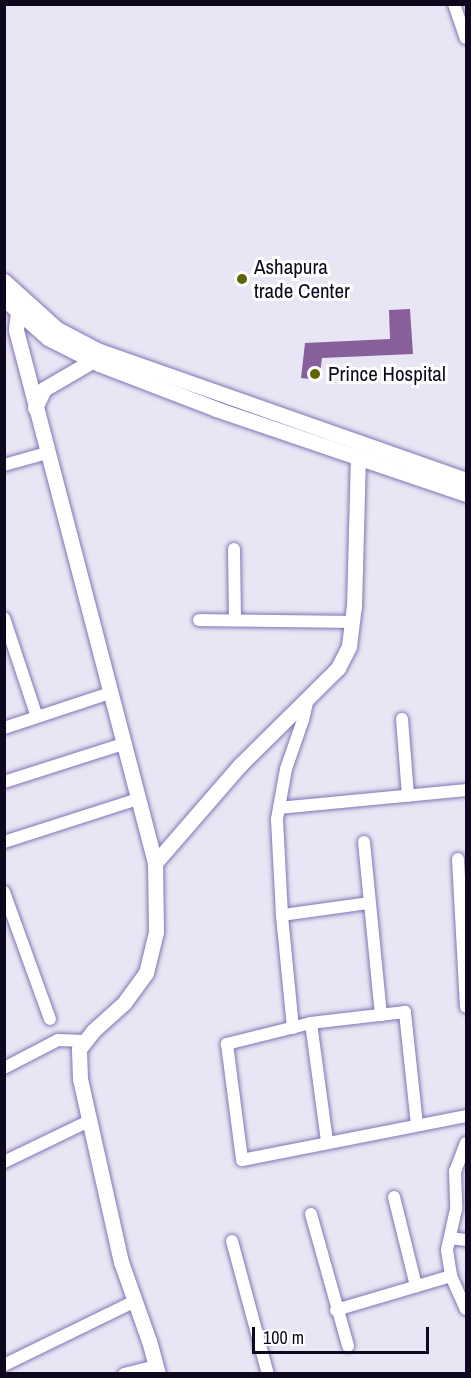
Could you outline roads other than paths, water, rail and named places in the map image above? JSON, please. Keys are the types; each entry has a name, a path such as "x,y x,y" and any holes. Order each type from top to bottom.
{"main road":[{"path":"4,281 57,329 94,356"},
{"path":"20,296 16,330 155,863 156,932 146,973 124,1003 79,1049 80,1080 121,1262 157,1370"},
{"path":"4,299 56,344 94,356 216,409 466,480"},
{"path":"35,408 44,389 94,356"},
{"path":"360,451 466,494"},
{"path":"155,863 239,766 338,668 349,646 360,451"}],"street":[{"path":"454,4 466,38"},
{"path":"4,465 47,453"},
{"path":"234,549 235,619"},
{"path":"4,618 37,717"},
{"path":"199,621 235,619 352,621"},
{"path":"4,728 110,693"},
{"path":"293,1028 277,834 286,769 308,698"},
{"path":"402,719 408,796"},
{"path":"4,782 123,744"},
{"path":"279,808 466,790"},
{"path":"4,843 138,799"},
{"path":"364,842 381,1015"},
{"path":"458,859 465,951 466,1007"},
{"path":"4,892 50,1019"},
{"path":"282,915 369,903"},
{"path":"417,1125 405,1012 311,1023 227,1044 242,1160 466,1116"},
{"path":"311,1023 327,1142"},
{"path":"4,1068 58,1040 86,1041"},
{"path":"4,1162 89,1121"},
{"path":"466,1143 455,1171 457,1198 447,1258 451,1276 466,1309"},
{"path":"394,1197 416,1286"},
{"path":"311,1214 336,1310 348,1346"},
{"path":"450,1238 466,1240"},
{"path":"232,1241 268,1374"},
{"path":"336,1310 451,1276"},
{"path":"4,1365 135,1301"},
{"path":"124,1374 157,1370"}],"place":[{"name":"Ashapura trade Center","path":"242,279"},
{"name":"Prince Hospital","path":"315,374"}]}
